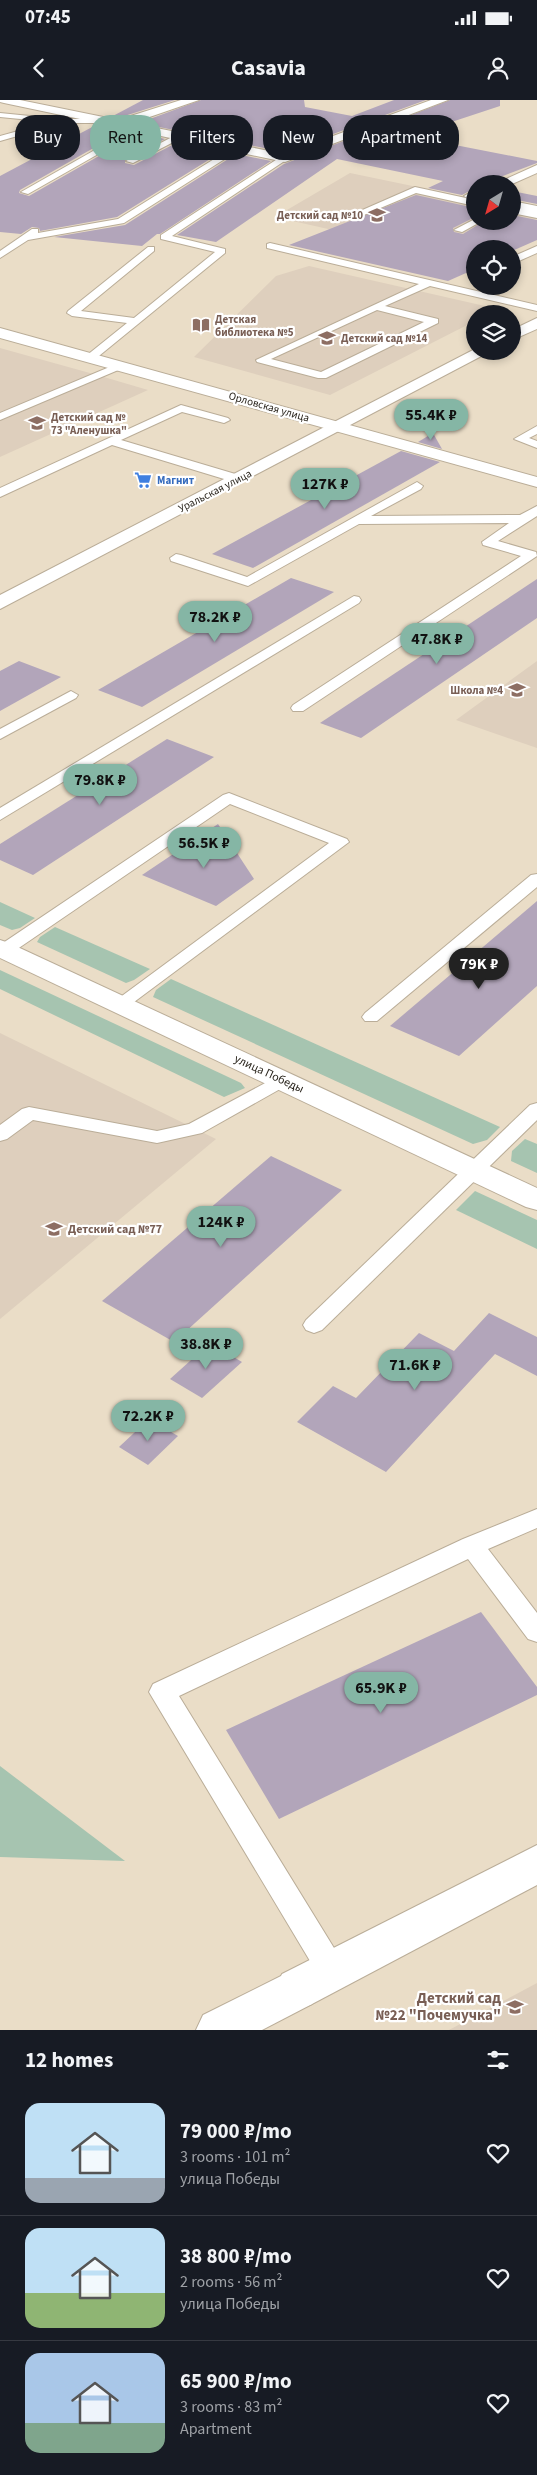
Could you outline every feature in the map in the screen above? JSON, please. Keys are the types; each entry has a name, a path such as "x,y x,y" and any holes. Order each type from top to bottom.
{"street":[{"path":"4,100 90,117"},
{"path":"145,115 193,100"},
{"path":"333,141 442,100"},
{"path":"521,176 537,169"},
{"path":"521,207 537,210"},
{"path":"521,331 537,323"},
{"name":"Орловская улица","path":"0,332 537,482"},
{"name":"Уральская улица","path":"0,603 466,360"},
{"name":"улица Победы","path":"2,949 537,1200"},
{"path":"218,2030 537,1864"}],"lane":[{"path":"25,115 33,106"},
{"path":"0,116 15,116"},
{"path":"2,141 15,126"},
{"path":"2,141 15,137"},
{"path":"130,161 171,141"},
{"path":"25,192 90,156"},
{"path":"25,238 121,221 219,160"},
{"path":"90,358 222,251 164,237 283,160"},
{"path":"356,215 415,190 466,197"},
{"path":"521,212 537,215"},
{"path":"0,255 41,227"},
{"path":"459,230 466,227"},
{"path":"270,246 537,308"},
{"path":"136,320 72,313 151,249"},
{"path":"521,257 537,249"},
{"path":"375,307 434,321 322,376 261,360 349,320 375,307 428,283"},
{"path":"454,289 466,283"},
{"path":"0,417 118,366"},
{"path":"0,493 181,408 224,420"},
{"path":"537,429 520,439 537,445"},
{"path":"111,441 238,479"},
{"path":"176,558 248,582 417,486"},
{"path":"298,708 531,555 488,542 537,510"},
{"path":"356,520 523,519"},
{"path":"0,815 354,600"},
{"path":"0,735 71,695"},
{"path":"2,949 229,798 341,842 120,1004"},
{"path":"371,1017 537,879"},
{"path":"0,1134 29,1113 157,1137 195,1129 282,1080"},
{"path":"314,1325 537,1109"},
{"path":"314,1980 162,1692 472,1546 537,1518"},
{"path":"472,1546 537,1632"}],"shaded area":[{"name":"Детский сад №10","path":"350,173 466,197 466,230 511,230 489,240 466,240 466,251 452,257 275,217"},
{"name":"Детский сад №10","path":"521,209 537,212 537,218 521,225"},
{"name":"Детский сад №14","path":"309,266 480,305 466,305 466,326 330,395 194,357 276,276"},
{"name":"Детский сад № 73 \"Аленушка\"","path":"0,348 97,375 148,390 0,457"},
{"name":"Школа №4","path":"537,661 537,748 456,720"},
{"name":"Детский сад №77","path":"0,1033 216,1139 0,1319"},
{"name":"Детский сад №22 \"Почемучка\"","path":"537,1983 537,2030 449,2030"}],"green space":[{"path":"0,902 35,918 20,928 12,930 0,925"},
{"path":"55,927 150,969 126,983 37,942 40,937"},
{"path":"0,970 241,1083 245,1088 224,1097 0,989"},
{"path":"171,979 500,1127 487,1140 473,1144 153,997 156,990"},
{"path":"525,1139 537,1144 537,1173 511,1161 512,1151"},
{"path":"475,1191 537,1220 537,1249 456,1210"},
{"path":"0,1766 125,1861 0,1857"}],"building":[{"path":"143,100 175,100 128,115 115,115"},
{"path":"201,100 304,100 305,107 347,115 343,115 343,130 333,134 333,115 263,115 263,148 253,146 253,115 171,115 171,129 161,127 161,115"},
{"path":"394,100 426,100 385,115 355,115"},
{"path":"450,100 500,100 500,106 459,120 459,115 411,115"},
{"path":"90,128 90,150 80,156 80,134"},
{"path":"343,141 343,160 459,160 459,146 537,161 537,163 506,175 466,175 466,193 462,195 428,188 443,181 337,159 216,242 177,235 284,164 294,160 333,160 333,145"},
{"path":"171,146 171,160 209,160 117,217 40,231 39,228 32,227 21,234 0,232 0,176 30,160 72,160 20,190 19,193 29,196 92,160 125,160 125,163 134,165 144,160 161,160 161,151"},
{"path":"253,157 271,161 160,234 157,234 142,246 54,237 125,225 227,160 253,160"},
{"path":"521,193 537,196 537,204 521,201"},
{"path":"416,195 466,206 466,222 453,228 454,232 463,234 469,230 521,230 521,217 537,220 537,240 521,247 521,240 466,240 466,273 448,281 289,245"},
{"path":"433,433 442,449 418,442"},
{"path":"401,451 440,462 253,568 212,554"},
{"path":"291,578 334,592 142,707 98,690"},
{"path":"537,579 537,618 361,738 320,723"},
{"path":"19,661 61,677 0,711 0,671"},
{"path":"167,739 214,757 33,875 0,860 0,844"},
{"path":"218,824 254,879 216,906 142,875"},
{"path":"537,901 537,986 459,1056 390,1026"},
{"path":"271,1156 342,1190 174,1342 102,1301"},
{"path":"489,1313 537,1337 537,1376 495,1354 386,1472 297,1422 333,1386 356,1398 419,1333 454,1351"},
{"path":"210,1343 242,1362 202,1398 170,1379"},
{"path":"149,1419 178,1436 148,1465 119,1447"},
{"path":"481,1612 537,1687 537,1695 279,1819 226,1730"}],"place":[{"name":"Детский сад №10","path":"377,215"},
{"name":"Детская библиотека №5","path":"201,325"},
{"name":"Детский сад №14","path":"327,338"},
{"name":"Детский сад № 73 \"Аленушка\"","path":"37,423"},
{"name":"Магнит","path":"143,480"},
{"name":"Школа №4","path":"517,690"},
{"name":"Детский сад №77","path":"54,1229"},
{"name":"Детский сад №22 \"Почемучка\"","path":"515,2007"}]}
